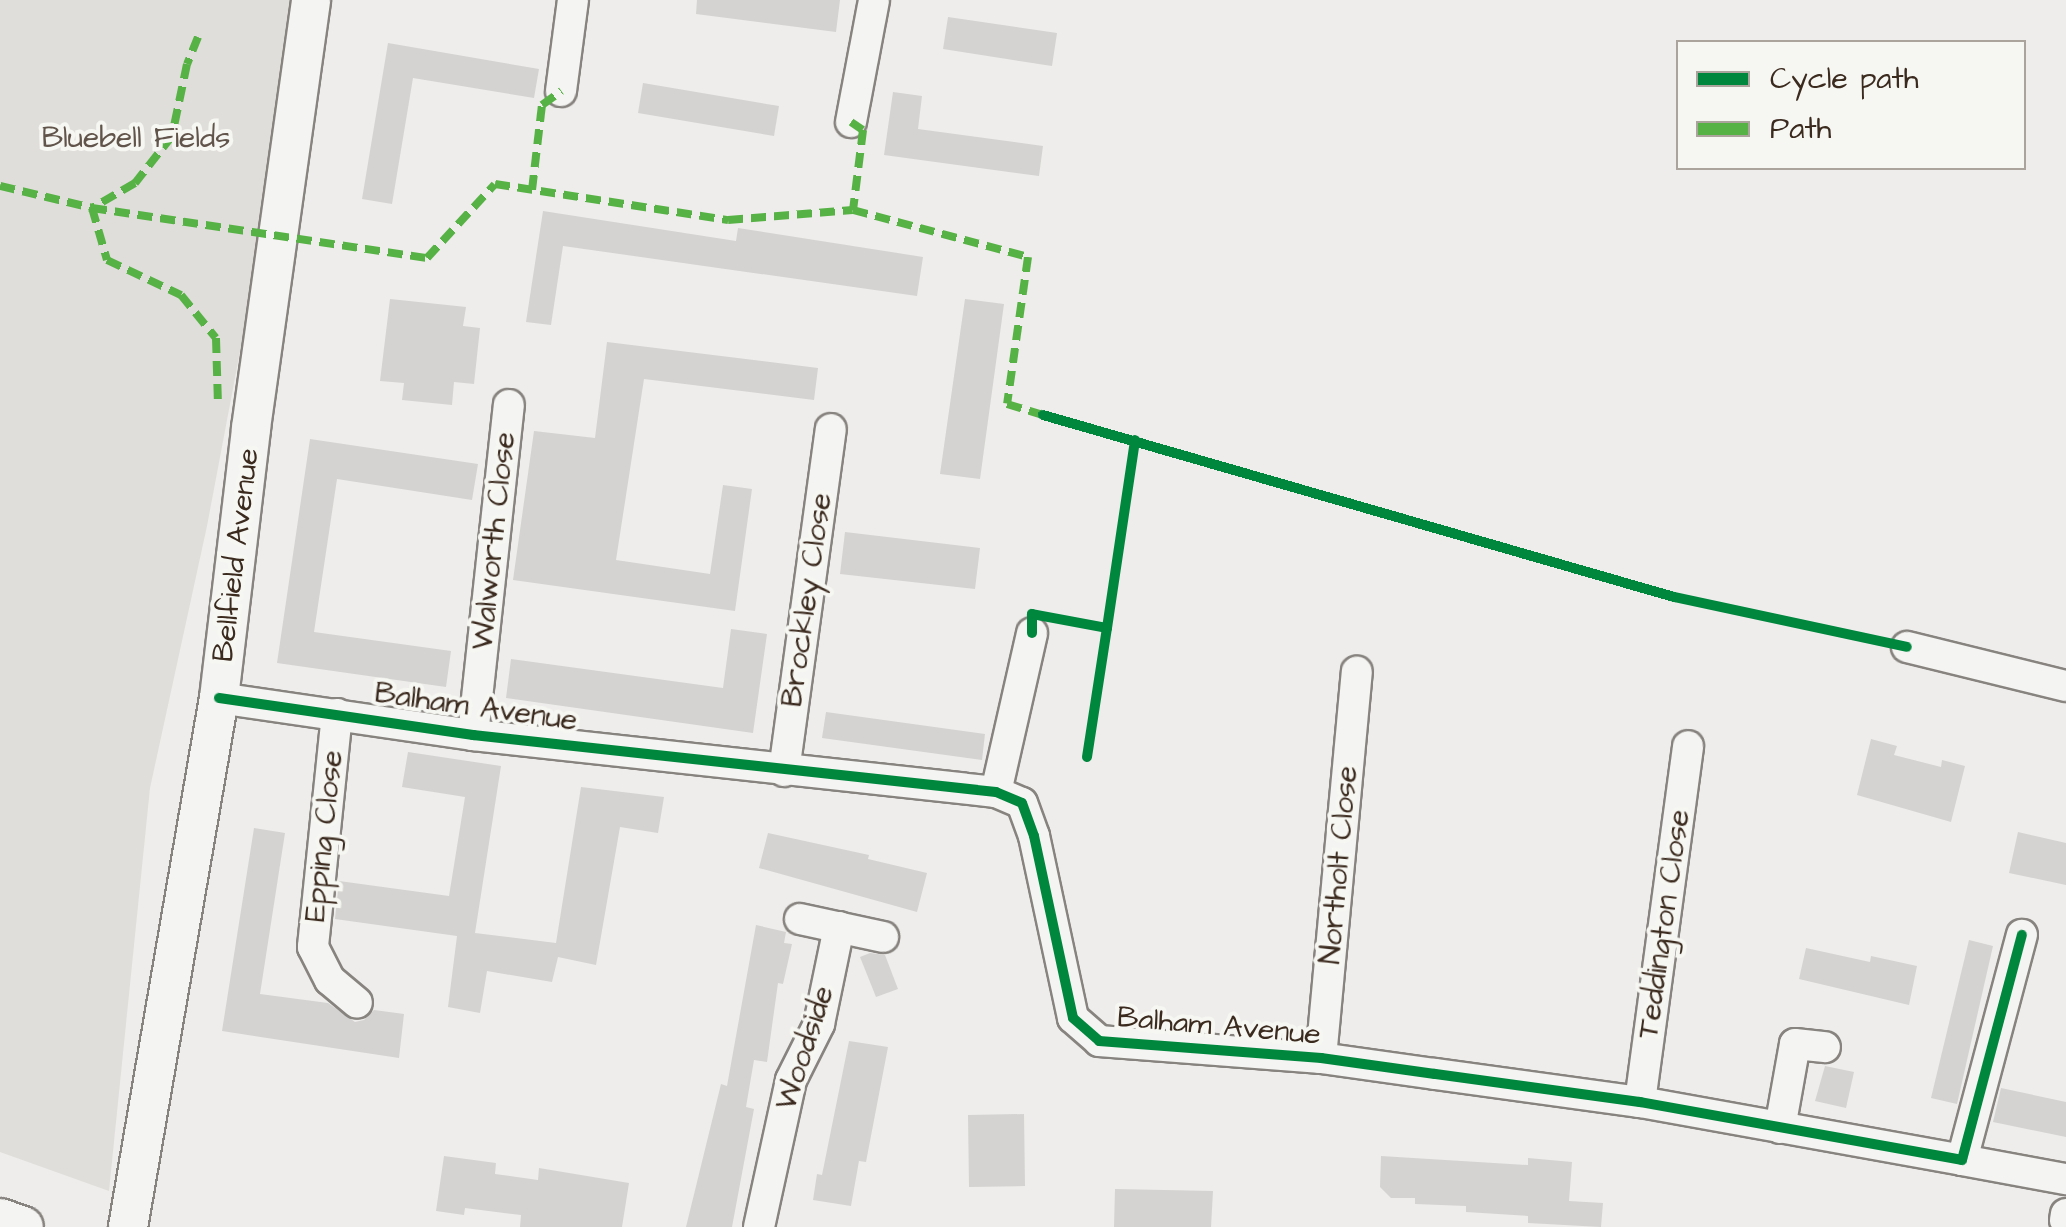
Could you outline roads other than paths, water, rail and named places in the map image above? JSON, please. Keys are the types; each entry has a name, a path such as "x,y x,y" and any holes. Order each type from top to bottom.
{"main road":[{"path":"0,1219 24,1227"}],"street":[{"name":"Bellfield Avenue","path":"128,1227 219,698 254,408 312,0"},
{"path":"561,91 573,0"},
{"path":"851,122 874,0"},
{"name":"Walworth Close","path":"473,736 508,405"},
{"name":"Brockley Close","path":"784,770 831,429"},
{"path":"996,792 1032,633"},
{"path":"1907,647 2066,686"},
{"name":"Northolt Close","path":"1321,1058 1357,672"},
{"name":"Balham Avenue","path":"219,698 473,736 996,792 1022,803 1034,836 1073,1018 1100,1041 1321,1058 1640,1102 2066,1179"},
{"name":"Epping Close","path":"337,714 313,947 330,980 357,1003"},
{"name":"Teddington Close","path":"1640,1102 1688,746"},
{"path":"800,919 884,937"},
{"name":"Woodside","path":"759,1227 791,1080 819,1024 839,928"},
{"path":"1962,1160 2022,935"},
{"path":"1780,1128 1795,1044 1825,1047"}],"park label":[{"name":"Bluebell Fields","path":"136,138"}]}
